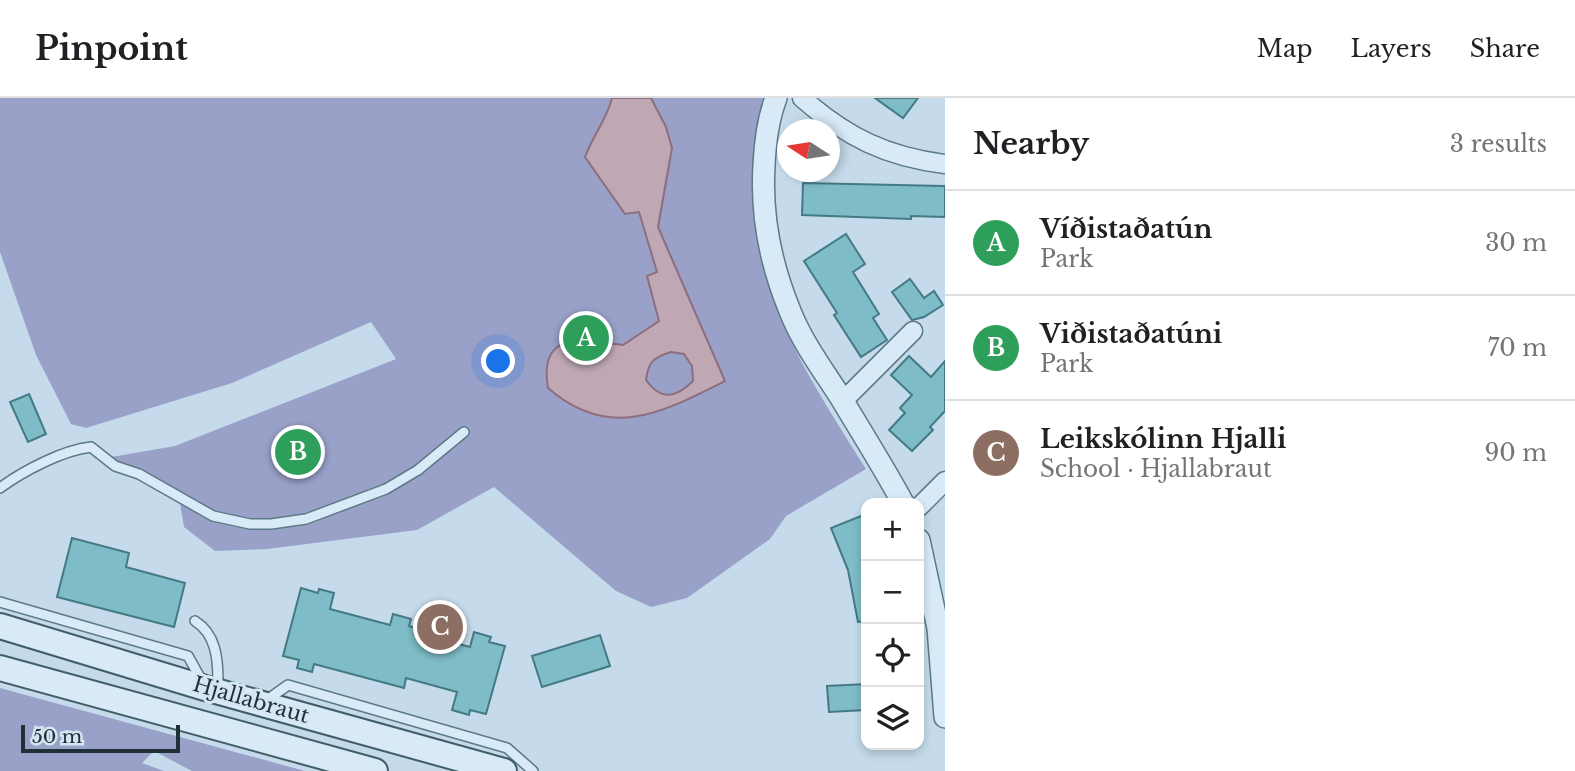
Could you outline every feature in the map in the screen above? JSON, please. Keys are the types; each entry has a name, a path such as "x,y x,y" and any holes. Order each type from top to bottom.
{"main road":[{"name":"Hjallabraut","path":"0,626 207,682 504,771"},
{"name":"Hjallabraut","path":"0,668 375,771"}],"street":[{"path":"776,98 771,110 763,184 766,225 774,265 790,312 809,348 900,498"},
{"path":"802,98 857,139 916,160 945,164"},
{"path":"843,401 913,331"},
{"path":"924,503 945,481"},
{"path":"924,561 939,628 945,716"}],"lane":[{"path":"0,488 34,468 76,449 91,447 115,466 139,474 213,516 250,524 271,524 306,519 386,489 418,470 464,432"},
{"path":"0,602 188,656 207,682 218,661 213,642 204,626 195,621"},
{"path":"267,700 288,685 506,748 533,771"}],"shaded area":[{"path":"0,98 764,98 758,129 756,162 758,229 766,274 784,326 796,350 866,469 786,516 770,539 687,598 651,607 616,591 494,487 417,530 267,549 215,551 184,527 180,503 170,487 100,459 175,446 396,359 371,322 232,383 86,428 71,424 36,355 0,252"},
{"path":"612,98 651,98 666,127 672,148 658,227 725,381 658,411 615,418 593,414 571,404 548,388 547,369 550,356 557,347 579,341 623,345 659,321 647,276 657,272 639,212 625,214 585,157","holes":["671,352 684,354 692,366 693,381 681,391 663,394 646,380 648,369 660,356"]},
{"path":"0,688 305,771 192,771 154,751 142,763 164,771 0,771"}],"building":[{"path":"875,98 918,98 903,118"},
{"path":"803,183 945,186 945,217 911,216 911,219 802,215"},
{"path":"846,234 865,264 853,272 879,314 873,318 887,340 861,357 804,261"},
{"path":"910,279 924,298 934,291 943,305 924,317 912,320 892,292"},
{"path":"909,356 931,377 945,361 945,411 930,427 933,430 912,451 889,430 905,413 900,408 912,395 891,375"},
{"path":"29,394 46,434 28,442 10,402"},
{"path":"861,516 861,622 858,622 848,570 831,528"},
{"path":"72,538 129,553 126,567 185,583 174,627 57,597"},
{"path":"301,588 318,593 319,589 334,593 330,609 390,625 393,614 411,619 409,626 423,630 422,634 470,647 474,632 491,637 489,642 505,646 486,714 470,710 469,715 452,710 457,692 406,678 404,688 314,664 312,672 297,668 299,660 283,656"},
{"path":"600,635 610,666 542,687 532,656"},
{"path":"861,684 861,710 829,712 827,686"}],"place":[{"name":"Víðistaðatún","path":"586,338"},
{"name":"Viðistaðatúni","path":"298,452"},
{"name":"Leikskólinn Hjalli","path":"440,627"}]}
